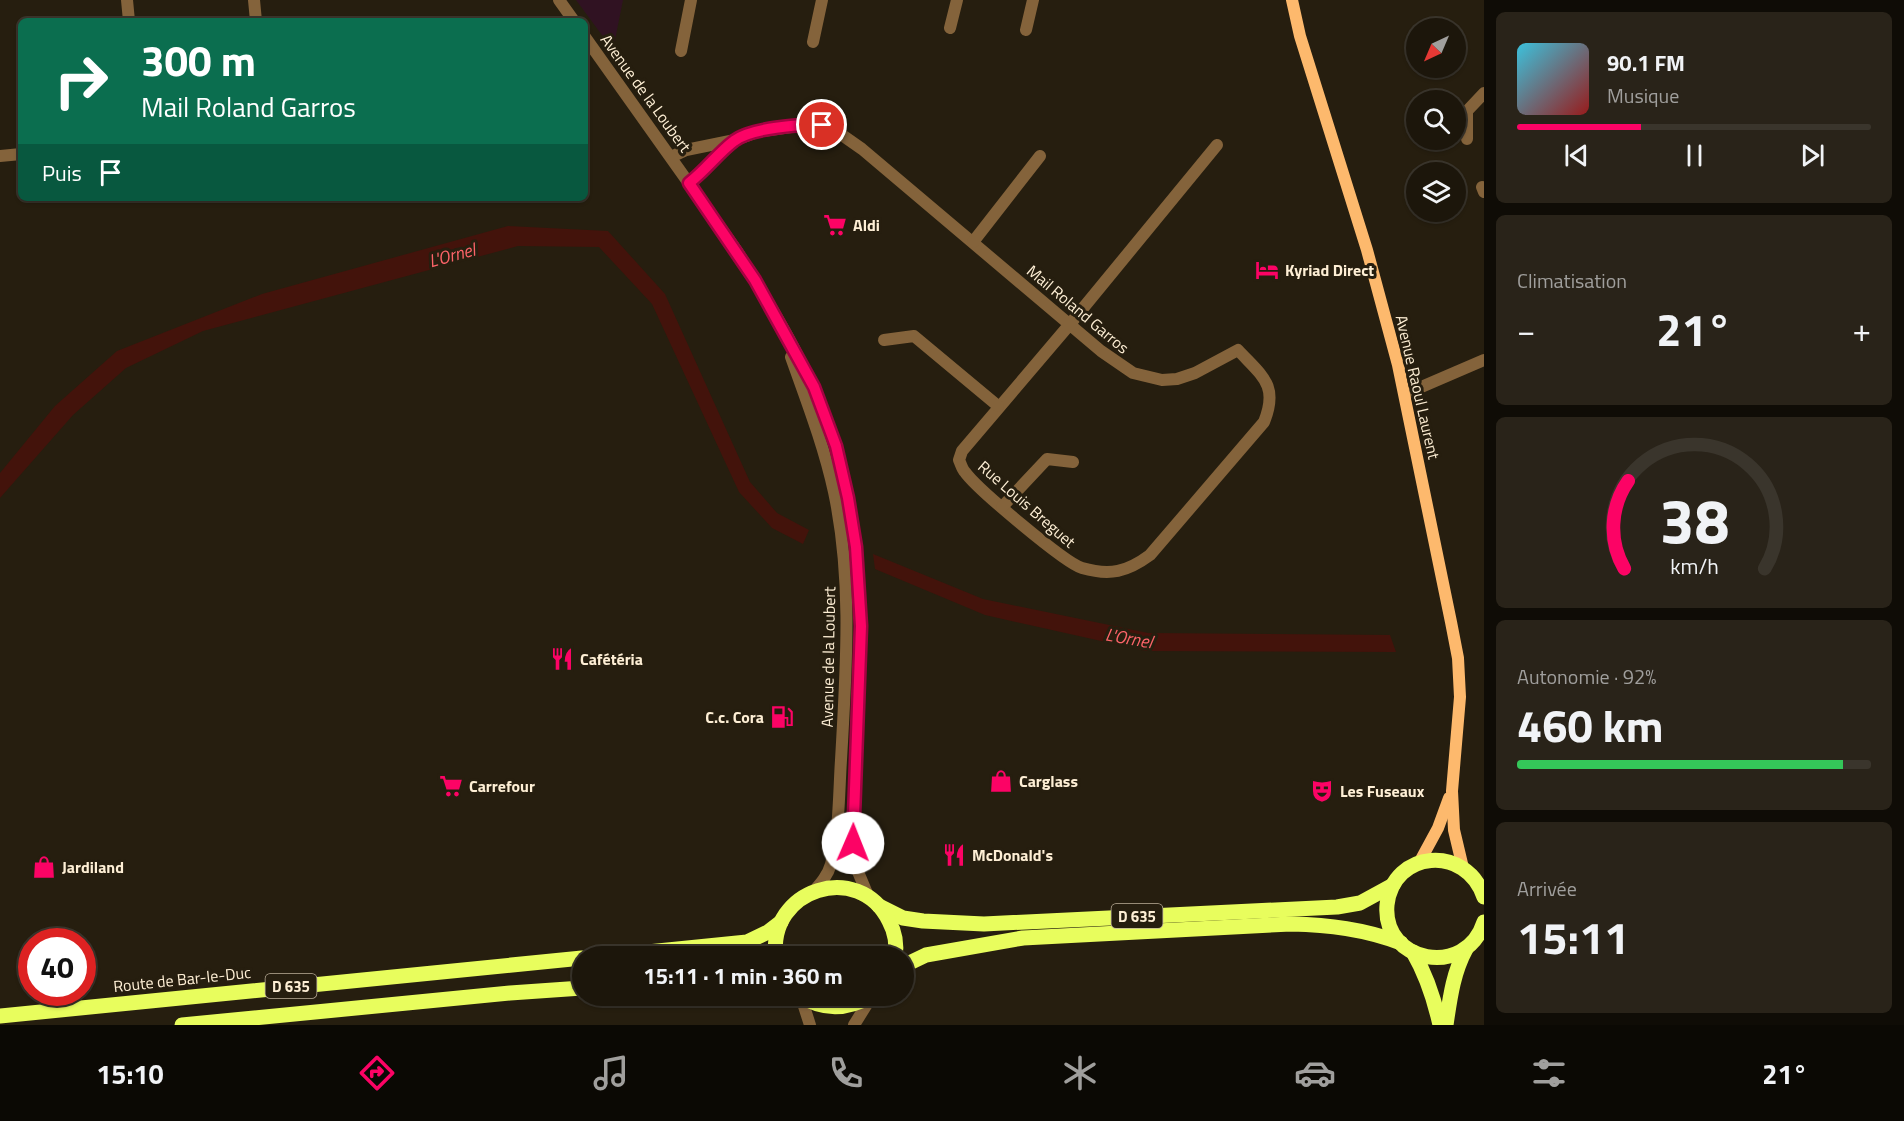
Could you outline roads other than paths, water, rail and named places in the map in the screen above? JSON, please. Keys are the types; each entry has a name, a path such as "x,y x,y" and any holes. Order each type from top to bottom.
{"main road":[{"name":"Avenue Raoul Laurent","path":"1292,0 1300,36 1367,250 1405,394 1450,614 1460,678 1452,791 1454,830 1474,875"},
{"name":"Avenue Raoul Laurent","path":"1419,863 1438,828 1452,791"},
{"path":"1440,1025 1425,971 1390,925 1389,895 1400,876 1419,863 1442,860 1474,875 1484,897"},
{"name":"D 635","path":"874,902 903,918 984,924 1337,907 1360,903 1393,885"},
{"path":"776,946 781,922 796,902 814,891 843,888 856,891 874,902 892,927 895,946"},
{"path":"707,946 747,942 768,933 781,922"},
{"path":"1446,1025 1456,972 1466,949 1480,933 1484,923"},
{"name":"D 635","path":"914,961 926,955 1023,938 1291,924 1327,925 1363,930 1407,947"},
{"path":"1407,947 1434,958 1456,954 1466,949"},
{"name":"Route de Bar-le-Duc","path":"0,1016 572,959"},
{"name":"D 635","path":"182,1025 572,989"},
{"path":"824,1006 837,1008 845,1006"}],"street":[{"path":"128,0 129,18"},
{"path":"254,0 256,18"},
{"path":"558,0 572,18"},
{"path":"681,51 691,0"},
{"path":"813,42 822,0"},
{"path":"950,28 957,0"},
{"path":"1026,30 1033,0"},
{"name":"Avenue de la Loubert","path":"588,41 737,251 814,387 836,446 856,547 861,626 853,843 856,867 874,902"},
{"path":"1467,140 1467,111 1484,93"},
{"name":"Mail Roland Garros","path":"671,157 686,150 735,140 757,132 812,124 832,128 862,149 1070,324 1133,373 1162,380 1177,379 1196,373 1238,350"},
{"name":"Mail Roland Garros","path":"689,183 735,140"},
{"name":"Rue Louis Breguet","path":"1217,145 1070,324 998,406 962,451 959,460 966,474 1002,507 1065,558 1081,568 1115,573 1140,563 1150,555 1264,422 1271,400 1270,390 1263,376 1238,350"},
{"path":"0,156 18,154"},
{"path":"973,242 1040,156"},
{"name":"Avenue de la Loubert","path":"777,320 826,461 834,493 847,592 847,640 835,840 831,864 825,877 814,891"},
{"path":"884,340 914,336 998,406"},
{"path":"1405,394 1484,360"},
{"path":"1002,507 1047,459 1073,462"},
{"path":"804,1006 810,1025"},
{"path":"855,1025 865,1006"}],"water":[{"name":"L'Ornel","path":"508,226 608,231 665,294 750,482 777,513 809,530 803,544 772,528 739,492 652,304 599,247 518,246 203,331 126,368 73,415 0,498 0,473 55,406 117,351 262,294"},
{"name":"L'Ornel","path":"873,554 983,599 1148,633 1390,635 1396,652 1146,651 985,615 875,569"}],"place":[{"name":"Aldi","path":"835,225"},
{"name":"Kyriad Direct","path":"1267,270"},
{"name":"Cafétéria","path":"562,659"},
{"name":"C.c. Cora","path":"782,717"},
{"name":"Carglass","path":"1001,781"},
{"name":"Carrefour","path":"451,786"},
{"name":"Les Fuseaux","path":"1322,791"},
{"name":"McDonald's","path":"954,855"},
{"name":"Jardiland","path":"44,867"}]}
